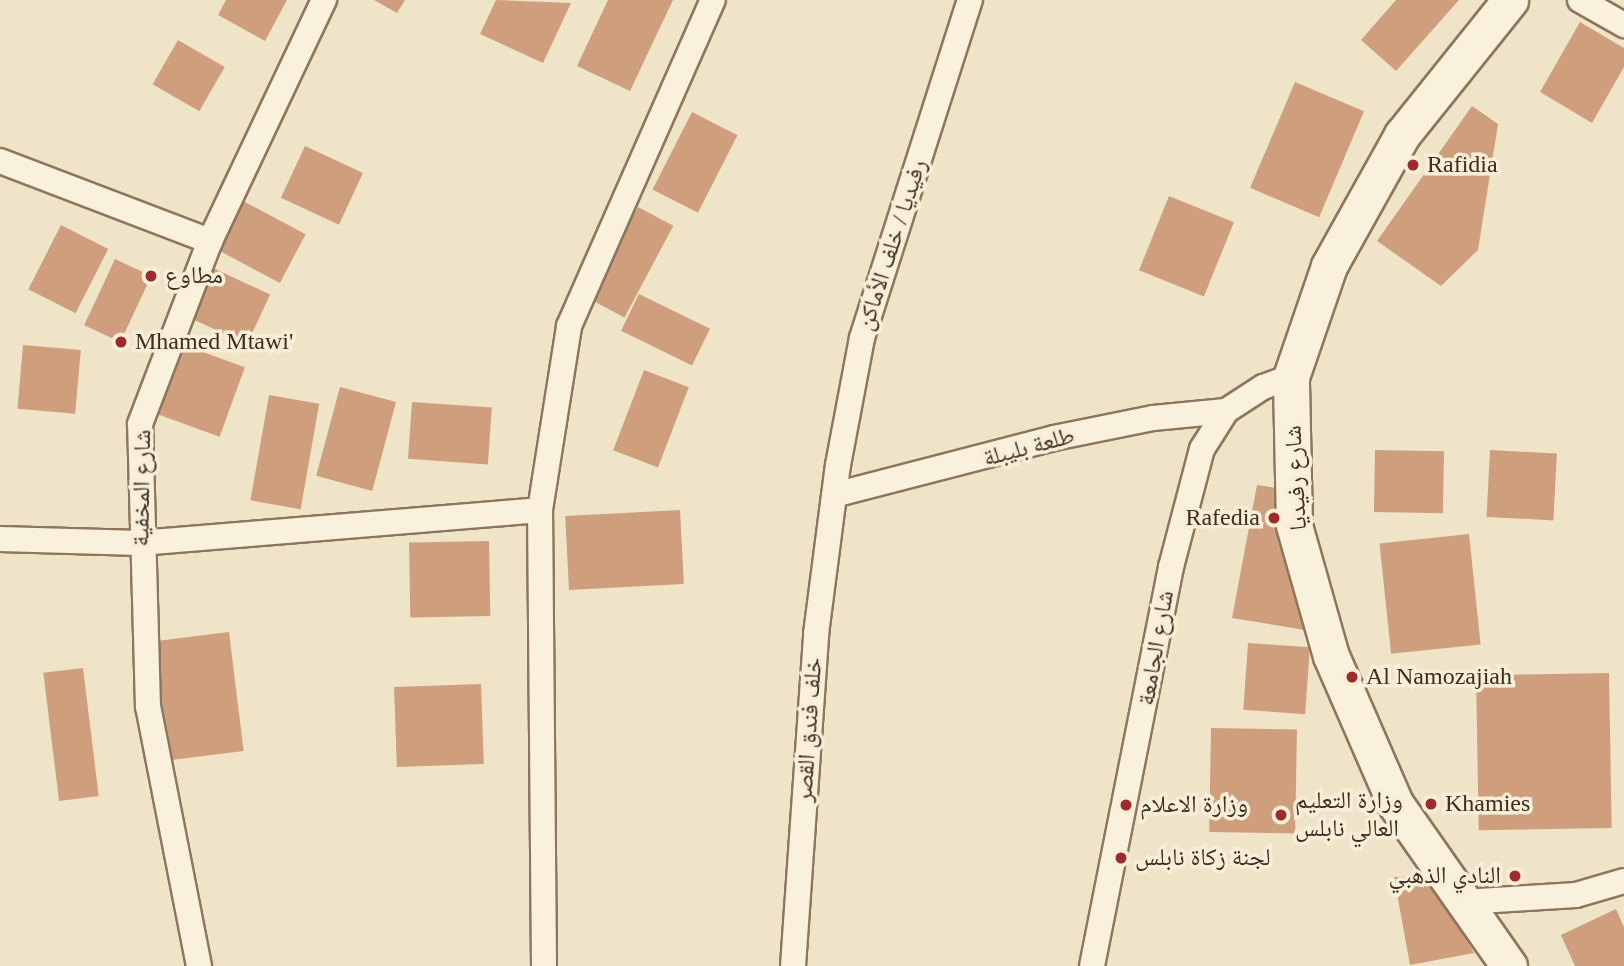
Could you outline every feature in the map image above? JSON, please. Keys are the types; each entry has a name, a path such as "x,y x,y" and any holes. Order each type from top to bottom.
{"main road":[{"name":"شارع رفيديا","path":"1509,966 1395,803 1331,656 1294,525 1291,377 1329,266 1402,135 1510,0"}],"street":[{"name":"شارع المخفية","path":"200,966 148,707 140,543 140,424 210,241 324,0"},
{"path":"544,966 540,510 569,326 713,0"},
{"name":"رفيديا / خلف الأماكن","path":"834,495 862,338 970,0"},
{"path":"1580,0 1624,24"},
{"path":"0,161 210,241"},
{"name":"شارع الجامعة","path":"1092,966 1171,567 1202,449 1226,411 1263,387 1291,377"},
{"name":"طلعة بليبلة","path":"834,495 1054,438 1153,418 1226,411"},
{"name":"خلف فندق القصر","path":"793,966 816,634 834,495"},
{"path":"0,540 140,543 540,510"},
{"path":"1463,902 1576,895 1624,881"}],"building":[{"path":"226,0 287,0 265,41 218,15"},
{"path":"374,0 405,0 397,13"},
{"path":"496,0 571,3 543,63 480,34"},
{"path":"608,0 673,0 630,91 577,66"},
{"path":"1396,0 1459,0 1396,71 1361,40"},
{"path":"1580,22 1624,48 1624,67 1592,123 1540,92"},
{"path":"178,40 225,67 199,111 152,84"},
{"path":"1295,82 1364,111 1319,217 1250,188"},
{"path":"1472,106 1498,124 1478,250 1441,286 1377,241"},
{"path":"692,112 737,135 698,213 653,190"},
{"path":"305,146 363,173 339,225 281,198"},
{"path":"1169,196 1234,222 1204,296 1139,270"},
{"path":"243,201 306,234 280,283 217,250"},
{"path":"638,207 673,226 624,318 589,299"},
{"path":"61,225 108,249 76,313 28,289"},
{"path":"115,259 151,276 120,342 84,325"},
{"path":"213,268 270,295 247,344 190,318"},
{"path":"639,294 710,329 692,365 621,331"},
{"path":"181,344 245,367 220,437 156,414"},
{"path":"23,345 81,350 75,414 17,409"},
{"path":"644,370 689,387 658,467 613,450"},
{"path":"340,387 396,402 372,491 316,476"},
{"path":"269,395 319,404 301,509 250,500"},
{"path":"412,402 492,408 488,464 408,459"},
{"path":"1375,450 1444,451 1443,513 1374,512"},
{"path":"1490,450 1557,454 1553,520 1486,517"},
{"path":"1257,485 1276,488 1311,631 1232,618"},
{"path":"680,510 684,584 569,590 565,516"},
{"path":"1469,534 1481,644 1391,654 1379,543"},
{"path":"489,541 490,616 410,617 409,542"},
{"path":"229,632 244,751 165,761 151,642"},
{"path":"1248,643 1310,647 1305,714 1243,710"},
{"path":"83,668 99,796 59,801 43,673"},
{"path":"1609,673 1612,828 1479,830 1476,675"},
{"path":"481,684 484,764 397,767 394,687"},
{"path":"1211,728 1297,730 1295,833 1209,832"},
{"path":"1394,877 1432,877 1474,953 1410,965"},
{"path":"1616,909 1624,927 1624,966 1575,966 1561,935"}],"place":[{"name":"Rafidia","path":"1413,165"},
{"name":"مطاوع","path":"151,276"},
{"name":"Mhamed Mtawi'","path":"121,342"},
{"name":"Rafedia","path":"1274,518"},
{"name":"Al Namozajiah","path":"1352,677"},
{"name":"Khamies","path":"1431,804"},
{"name":"وزارة الاعلام","path":"1126,805"},
{"name":"وزارة التعليم العالي نابلس","path":"1281,815"},
{"name":"لجنة زكاة نابلس","path":"1121,858"},
{"name":"النادي الذهبي","path":"1515,876"}]}
